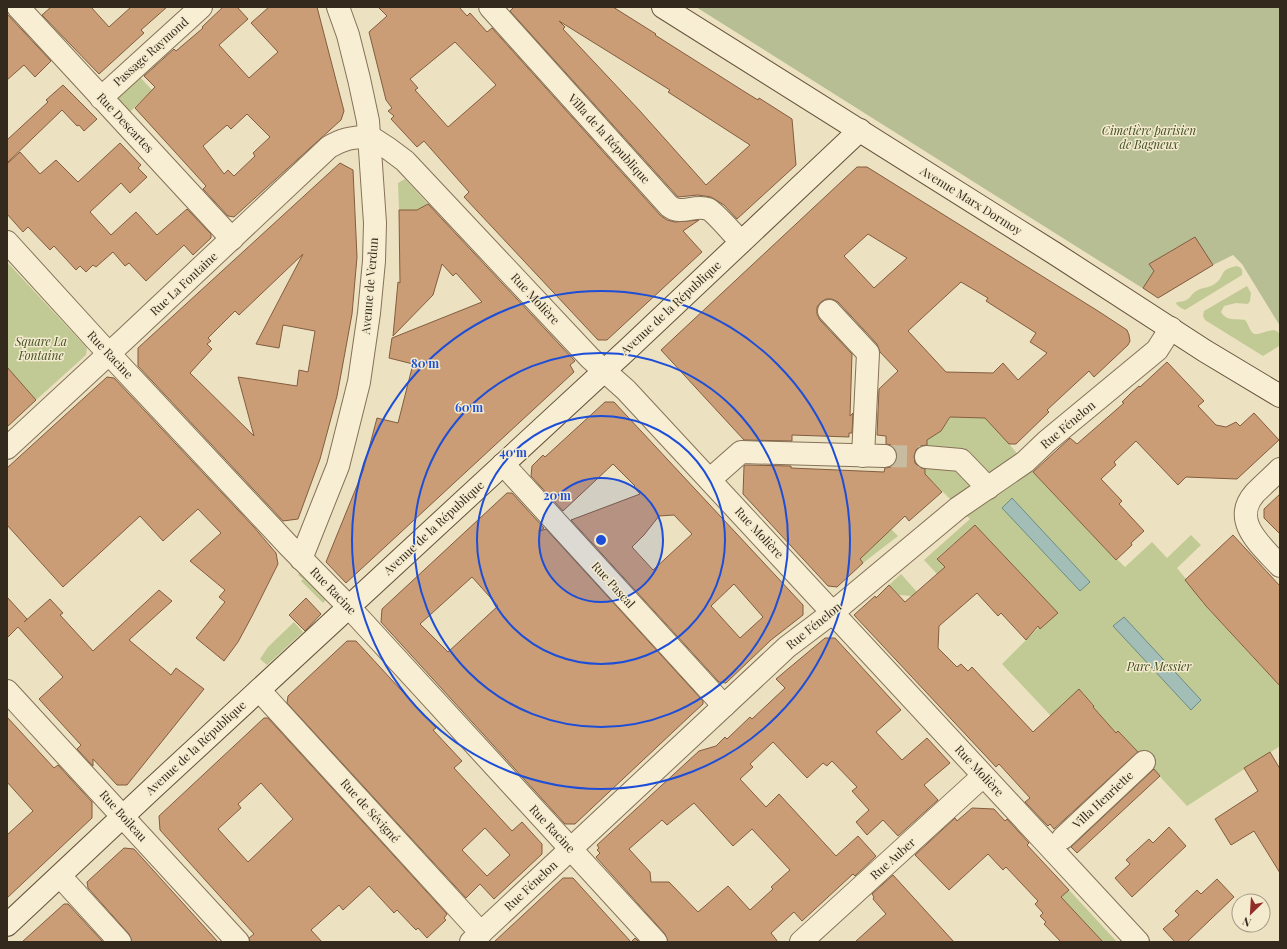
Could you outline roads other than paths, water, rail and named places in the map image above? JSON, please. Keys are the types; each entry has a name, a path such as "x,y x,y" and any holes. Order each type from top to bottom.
{"street":[{"name":"Rue Descartes","path":"18,7 232,239"},
{"name":"Passage Raymond","path":"101,98 201,7"},
{"name":"Avenue de Verdun","path":"302,559 338,466 359,382 374,261 375,223 368,122 348,35 338,7"},
{"name":"Villa de la République","path":"490,7 669,206 677,210 701,208 711,210 741,242"},
{"name":"Avenue Marx Dormoy","path":"662,7 860,130 1205,351 1280,396"},
{"name":"Avenue de la République","path":"7,925 604,371 860,130"},
{"name":"Rue La Fontaine","path":"7,448 329,147 340,140 369,136"},
{"name":"Rue Molière","path":"369,136 389,148 405,161 590,358 626,390 1138,942"},
{"name":"Rue Racine","path":"7,242 109,354 349,607 656,942"},
{"path":"828,311 868,353 864,456"},
{"name":"Rue Fénelon","path":"476,937 787,647 832,613 958,508 1024,462 1047,441 1157,350 1171,328"},
{"path":"715,476 741,452 885,456"},
{"path":"926,458 962,460 988,488"},
{"name":"Rue Pascal","path":"503,464 724,706"},
{"path":"1280,469 1254,494 1247,509 1246,517 1250,532 1280,566"},
{"name":"Rue de Sévigné","path":"259,690 476,937"},
{"name":"Rue Boileau","path":"7,691 238,942"},
{"name":"Villa Henriette","path":"1063,838 1144,762"},
{"name":"Rue Auber","path":"801,942 983,776"},
{"path":"60,876 120,942"}],"water":[{"path":"1012,498 1090,582 1080,591 1002,508"},
{"path":"1124,617 1201,700 1191,710 1113,626"}],"tunnel":[{"path":"885,456 926,457"}],"park label":[{"name":"Cimetière parisien de Bagneux","path":"1149,138"},
{"name":"Square La Fontaine","path":"41,349"},
{"name":"Parc Messier","path":"1159,667"}]}
